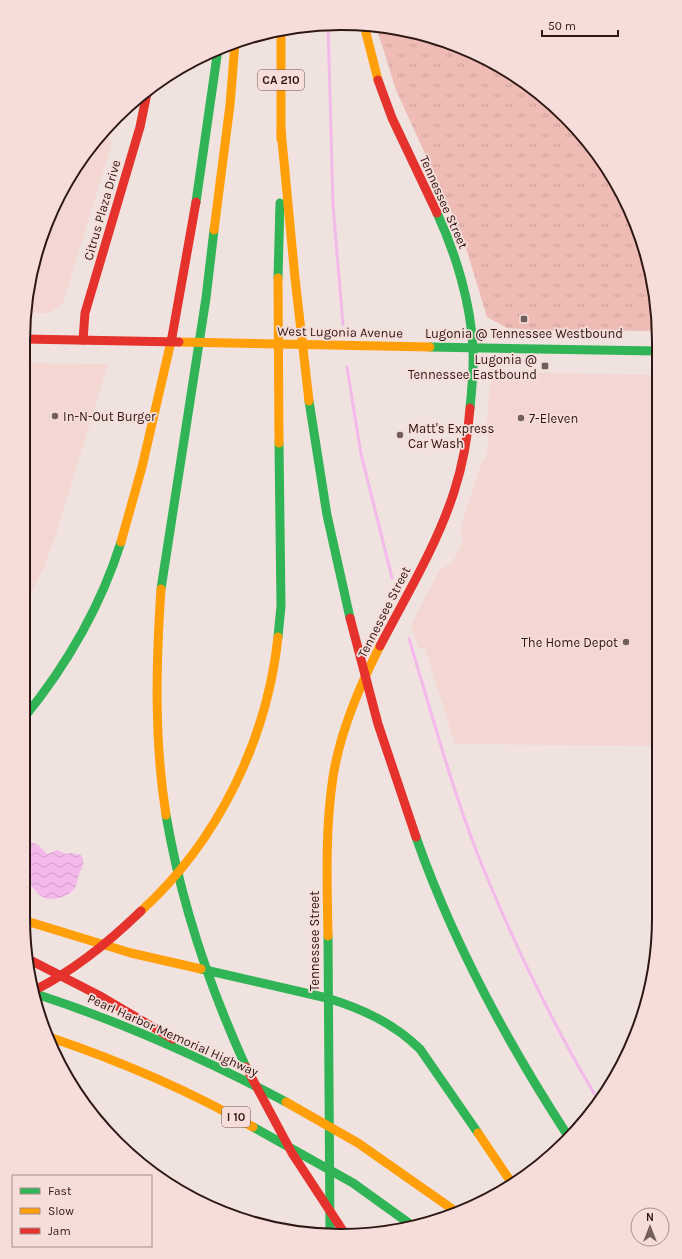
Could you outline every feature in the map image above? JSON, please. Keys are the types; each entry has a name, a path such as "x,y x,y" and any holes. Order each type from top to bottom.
{"main road":[{"name":"Tennessee Street","path":"330,1228 327,998 328,808 337,758 345,728 373,660 435,539 456,487 462,469 469,426 473,378 473,348 465,296 454,255 446,233 392,118 376,73 366,31"},
{"name":"CA 210","path":"281,36 281,130"},
{"path":"234,49 230,105 206,298 161,586 158,632 158,677 162,776 180,884 207,974 227,1026 247,1071 275,1126 317,1196 340,1229"},
{"path":"30,711 41,699 69,660 92,618 112,570 128,522 161,392 181,298 212,103 217,56"},
{"name":"Citrus Plaza Drive","path":"83,340 85,313 140,127 146,99"},
{"path":"281,130 297,304 305,373 323,493 345,603 385,749 426,867 457,941 498,1023 534,1086 566,1133"},
{"path":"38,988 74,968 136,918 166,888 191,859 213,827 247,759 261,721 271,684 277,652 281,606 277,307 281,130"},
{"name":"West Lugonia Avenue","path":"30,339 652,351"},
{"path":"30,922 131,953 327,998 363,1009 387,1021 406,1034 420,1049 509,1180"},
{"path":"33,962 102,997 228,1071"},
{"name":"Pearl Harbor Memorial Highway","path":"40,995 94,1014 228,1071 294,1106 358,1143 451,1208"},
{"name":"I 10","path":"55,1040 85,1049 156,1078 223,1110 353,1183 407,1222"}],"shaded area":[{"path":"110,133 109,137 112,143 63,303 50,313 32,313 36,280 47,241 62,203 72,185 82,168"},
{"path":"30,363 108,364 56,534 43,569 30,594"},
{"path":"500,373 652,375 652,746 455,744 425,648 419,649 411,625 440,569 452,564 463,540 460,529 482,461 486,459 489,438 486,434 490,385"}],"green space":[{"path":"378,33 402,36 421,41 479,62 514,82 561,121 600,168 620,203 635,241 646,280 651,331 533,330 507,328 487,317 462,235 396,90"}],"water":[{"path":"30,842 37,844 47,854 57,850 66,854 71,853 81,855 83,858 83,864 76,887 71,892 55,899 46,898 38,893 30,884"}],"waterway":[{"path":"328,31 333,205 343,325"},
{"path":"347,367 361,454 392,578"},
{"path":"409,639 454,788 486,875 511,933 538,989 596,1096"}],"traffic: fast":[{"path":"196,202 217,56"},
{"path":"278,278 280,203"},
{"path":"437,213 456,262 466,297 472,332 473,378 470,408"},
{"path":"161,589 206,298 214,230"},
{"path":"430,347 652,351"},
{"path":"309,401 327,515 350,618"},
{"path":"278,637 281,606 279,443"},
{"path":"30,710 54,678 81,635 113,567 121,542"},
{"path":"166,815 172,848 188,912 198,944 220,1006 246,1067"},
{"path":"416,837 447,915 483,991 545,1101 566,1133"},
{"path":"328,936 330,1228"},
{"path":"201,969 327,998"},
{"path":"40,995 163,1042 256,1086 286,1102"},
{"path":"327,998 353,1007 377,1018 410,1040 420,1049 478,1133"},
{"path":"253,1127 353,1183 407,1222"}],"traffic: slow":[{"path":"366,31 378,80"},
{"path":"281,36 281,139"},
{"path":"214,230 230,105 234,49"},
{"path":"281,130 295,278 309,401"},
{"path":"278,278 279,443"},
{"path":"121,542 142,467 172,337"},
{"path":"179,342 430,347"},
{"path":"161,589 157,702 159,759 166,815"},
{"path":"141,911 169,883 193,853 215,821 234,786 250,751 263,713 272,675 278,637"},
{"path":"328,936 328,837 330,797 336,760 351,710 380,646"},
{"path":"30,922 131,953 201,969"},
{"path":"55,1039 128,1066 153,1077 204,1101 253,1127"},
{"path":"286,1102 358,1143 451,1208"},
{"path":"478,1133 509,1180"}],"traffic: jam":[{"path":"378,80 392,118 437,213"},
{"path":"83,340 85,313 140,127 146,99"},
{"path":"172,337 196,202"},
{"path":"30,339 179,342"},
{"path":"380,646 430,551 447,512 457,482 462,460 470,408"},
{"path":"350,618 378,724 416,837"},
{"path":"38,988 64,974 91,955 117,934 141,911"},
{"path":"33,962 102,997 173,1039"},
{"path":"246,1067 292,1153 342,1229"}],"place":[{"name":"Lugonia @ Tennessee Westbound","path":"524,319"},
{"name":"Lugonia @ Tennessee Eastbound","path":"545,366"},
{"name":"In-N-Out Burger","path":"55,416"},
{"name":"7-Eleven","path":"521,418"},
{"name":"Matt's Express Car Wash","path":"400,435"},
{"name":"The Home Depot","path":"626,642"}]}
